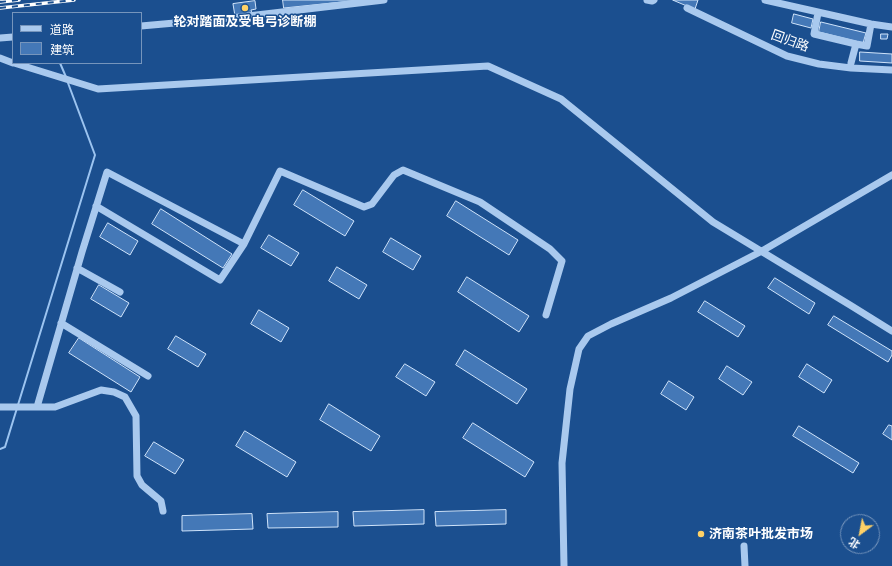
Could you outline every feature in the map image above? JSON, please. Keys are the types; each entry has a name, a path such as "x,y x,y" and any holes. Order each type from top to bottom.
{"street":[{"path":"142,26 231,18 384,0"},
{"path":"647,0 654,0"},
{"path":"765,0 776,1 871,24 892,27"},
{"name":"回归路","path":"687,8 787,56 819,64 851,68 892,70"},
{"path":"818,12 814,34 856,44 867,46 871,24"},
{"path":"0,38 12,37"},
{"path":"851,63 856,44"},
{"path":"0,58 12,62"},
{"path":"17,64 98,89 488,66 561,99 713,222 753,248 762,251 892,331"},
{"path":"96,206 220,280 244,244 280,171 364,207 372,204 394,175 402,170 480,202 550,249 562,261 546,315"},
{"path":"37,407 77,268 107,172 244,244"},
{"path":"564,566 562,463 570,389 579,348 588,336 611,324 671,298 762,251 892,175"},
{"path":"77,268 120,292"},
{"path":"61,323 148,376"},
{"path":"4,407 55,407 101,390 114,392 124,397 136,416 137,476 142,485 161,501 163,512"},
{"path":"744,546 745,566"}],"building":[{"path":"283,0 361,0 284,8"},
{"path":"673,0 698,0 695,9"},
{"name":"轮对踏面及受电弓诊断棚","path":"255,1 256,9 251,10 252,14 235,16 233,4"},
{"path":"794,14 813,19 811,28 792,23"},
{"path":"821,22 866,33 863,43 819,32"},
{"path":"881,34 888,34 887,39 881,39"},
{"path":"860,52 892,54 892,63 860,61"},
{"path":"303,190 354,221 345,236 294,205"},
{"path":"456,201 518,240 509,255 447,216"},
{"path":"161,209 232,254 223,268 152,224"},
{"path":"108,223 138,241 130,255 100,237"},
{"path":"269,235 299,253 291,266 261,248"},
{"path":"391,238 421,256 413,270 383,252"},
{"path":"337,267 367,285 359,299 329,281"},
{"path":"467,277 529,316 519,332 458,292"},
{"path":"775,278 815,303 809,314 768,288"},
{"path":"99,285 129,303 121,317 91,299"},
{"path":"705,301 745,326 738,337 698,312"},
{"path":"259,310 289,328 281,342 251,324"},
{"path":"834,316 892,351 892,355 888,362 828,325"},
{"path":"176,336 206,354 198,367 168,349"},
{"path":"79,338 140,377 131,392 69,353"},
{"path":"465,350 527,389 517,404 456,365"},
{"path":"405,364 435,382 426,396 396,377"},
{"path":"807,364 832,380 824,393 799,377"},
{"path":"727,366 752,382 743,395 719,379"},
{"path":"669,381 694,397 686,410 661,394"},
{"path":"329,404 380,436 371,451 320,420"},
{"path":"473,423 534,462 525,477 463,438"},
{"path":"889,425 892,426 892,440 883,434"},
{"path":"799,426 859,463 853,473 793,436"},
{"path":"245,431 296,462 287,477 236,446"},
{"path":"154,442 184,460 175,474 145,456"},
{"path":"424,510 424,524 354,526 353,512"},
{"path":"506,510 506,524 436,526 435,512"},
{"path":"338,512 338,527 268,528 267,514"},
{"path":"252,514 253,529 182,531 182,516"}],"waterway":[{"path":"60,64 66,77"},
{"path":"0,449 5,447 95,155 68,83"}],"railway":[{"path":"0,2 19,0"},
{"path":"0,8 74,0"}],"place":[{"name":"轮对踏面及受电弓诊断棚","path":"245,8"},
{"name":"济南茶叶批发市场","path":"701,534"}]}
